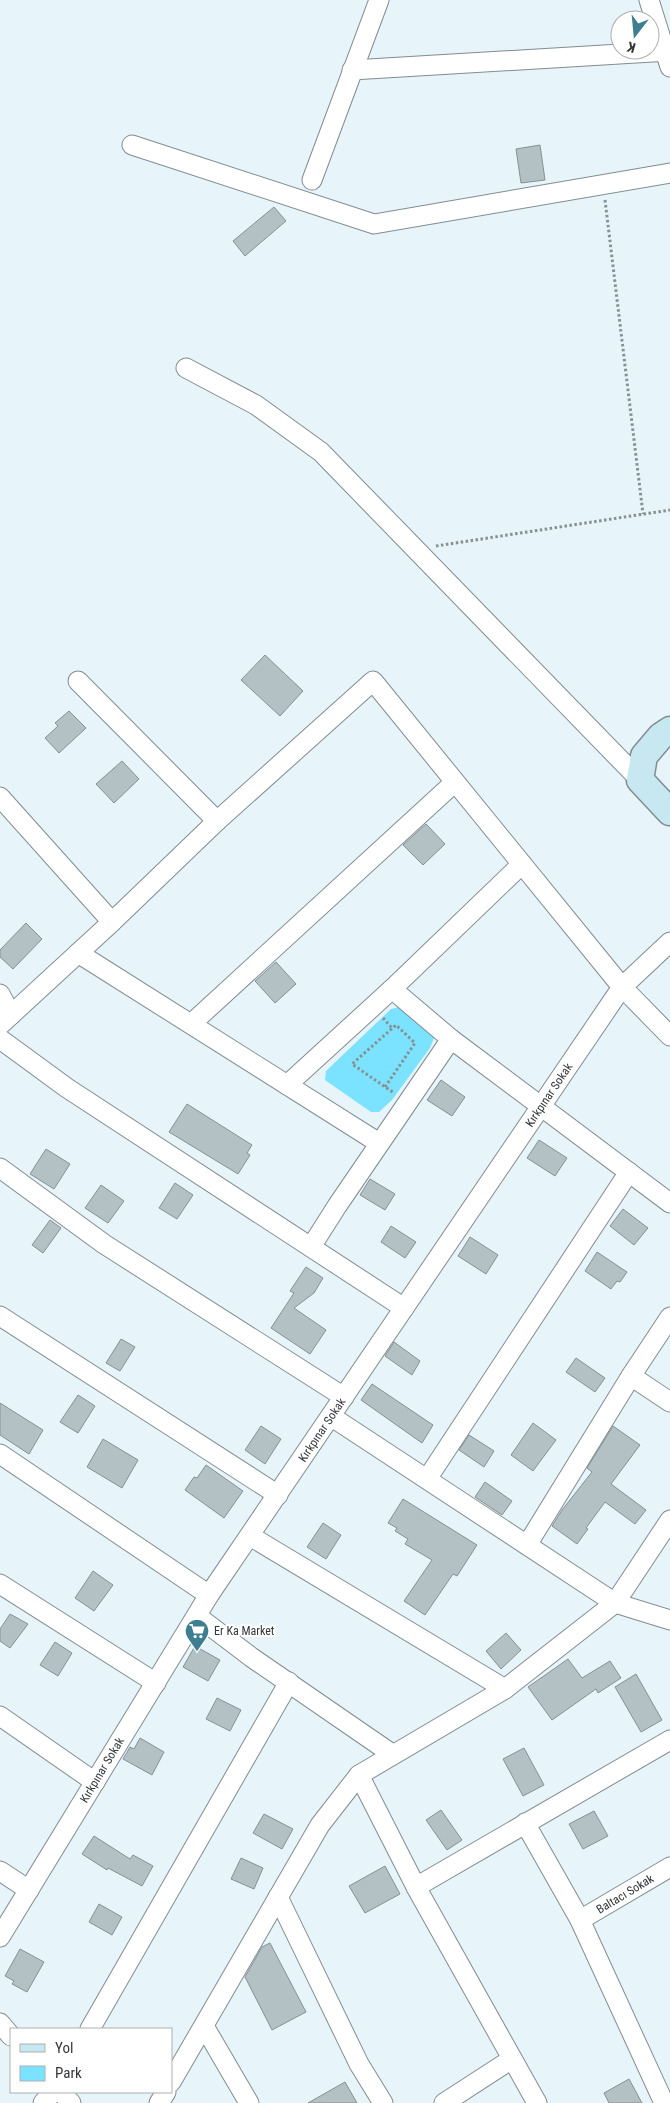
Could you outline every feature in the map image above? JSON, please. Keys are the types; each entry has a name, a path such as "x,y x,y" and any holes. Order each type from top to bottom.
{"street":[{"path":"312,180 379,0"},
{"path":"352,70 669,56 649,0"},
{"path":"132,145 374,224 670,173"},
{"path":"186,368 256,405 321,452 670,812"},
{"path":"78,681 217,821"},
{"path":"5,1020 112,922 217,821 373,681 622,987 670,1036"},
{"path":"640,780 644,756 666,733"},
{"path":"191,1024 455,782"},
{"path":"0,797 112,922"},
{"path":"287,1085 392,989 522,864"},
{"name":"Kırkpınar Sokak","path":"0,1937 209,1595 332,1417 622,987 670,942"},
{"path":"78,953 379,1143"},
{"path":"392,989 451,1039 542,1105 670,1203"},
{"path":"0,994 5,1020"},
{"path":"0,1039 67,1088 404,1308"},
{"path":"311,1247 379,1143 451,1039"},
{"path":"0,1168 104,1244 344,1397"},
{"path":"427,1479 629,1172"},
{"path":"0,1316 278,1495"},
{"path":"527,1545 631,1376 670,1317"},
{"path":"631,1376 670,1402"},
{"path":"332,1417 615,1603 670,1620"},
{"path":"0,1454 209,1595"},
{"path":"172,2080 320,1825 359,1775 505,1689 615,1603 670,1520"},
{"path":"250,1536 505,1689"},
{"path":"0,1584 156,1683"},
{"path":"197,1616 251,1657 392,1754"},
{"path":"91,2028 289,1682"},
{"path":"0,1716 95,1782"},
{"path":"416,1887 670,1740"},
{"path":"359,1775 416,1887 537,2103"},
{"path":"525,1824 580,1920 664,2103"},
{"name":"Baltacı Sokak","path":"580,1920 670,1867"},
{"path":"0,1872 29,1890"},
{"path":"278,1897 359,2064 383,2103"},
{"path":"0,2023 10,2035"},
{"path":"204,2026 250,2103"},
{"path":"444,2103 512,2059"},
{"path":"43,2103 52,2093"},
{"path":"63,2093 71,2103"}],"path":[{"path":"603,184 643,514"},
{"path":"415,549 670,510"},
{"path":"382,1017 392,1028"},
{"path":"385,1087 415,1042 396,1025 352,1064 396,1095"}],"green space":[{"path":"399,1007 434,1038 430,1048 392,1100 379,1112 371,1112 325,1080 326,1071 391,1009"}],"building":[{"path":"540,145 545,180 521,183 516,149"},
{"path":"274,207 286,221 245,256 233,241"},
{"path":"265,655 303,691 280,716 241,680"},
{"path":"69,711 86,728 59,753 45,738 58,726 55,723"},
{"path":"122,761 139,779 114,803 96,784"},
{"path":"426,824 445,844 423,865 403,845"},
{"path":"26,923 42,939 13,969 0,957 0,950"},
{"path":"276,962 296,984 275,1003 255,981"},
{"path":"441,1080 465,1097 452,1116 427,1100"},
{"path":"187,1104 252,1145 247,1153 250,1155 238,1174 169,1132"},
{"path":"539,1140 567,1158 555,1176 527,1158"},
{"path":"46,1149 70,1164 54,1189 30,1174"},
{"path":"370,1179 395,1194 385,1210 360,1195"},
{"path":"175,1183 193,1195 177,1219 159,1208"},
{"path":"101,1185 124,1201 108,1223 85,1208"},
{"path":"623,1209 648,1228 634,1245 610,1226"},
{"path":"50,1220 61,1228 43,1253 32,1245"},
{"path":"391,1226 416,1242 405,1258 381,1242"},
{"path":"470,1237 498,1255 486,1274 458,1256"},
{"path":"597,1252 627,1272 620,1282 617,1281 611,1289 585,1271"},
{"path":"306,1267 323,1278 314,1293 294,1308 326,1330 310,1354 271,1328 294,1293 290,1291"},
{"path":"121,1339 135,1347 120,1371 106,1363"},
{"path":"394,1342 420,1361 412,1375 385,1356"},
{"path":"576,1358 605,1378 595,1392 566,1372"},
{"path":"372,1384 433,1425 422,1443 361,1400"},
{"path":"78,1395 95,1406 78,1433 60,1422"},
{"path":"0,1403 43,1430 29,1454 0,1435"},
{"path":"533,1423 556,1440 533,1471 511,1455"},
{"path":"261,1426 281,1439 265,1464 245,1450"},
{"path":"613,1426 640,1445 611,1484 646,1510 635,1524 605,1502 577,1544 552,1526 592,1472 587,1468"},
{"path":"469,1435 494,1451 484,1467 459,1450"},
{"path":"103,1439 138,1460 122,1488 87,1467"},
{"path":"206,1465 243,1491 224,1518 185,1490"},
{"path":"485,1482 512,1501 502,1515 475,1497"},
{"path":"403,1499 477,1545 457,1576 453,1574 425,1615 404,1601 432,1560 405,1544 408,1539 395,1531 397,1528 388,1523"},
{"path":"323,1523 341,1535 326,1559 307,1547"},
{"path":"93,1571 113,1585 94,1611 75,1598"},
{"path":"10,1614 28,1624 10,1648 0,1641 0,1629"},
{"path":"506,1633 521,1650 501,1669 486,1651"},
{"path":"55,1642 72,1653 58,1676 40,1665"},
{"path":"195,1646 220,1660 208,1681 183,1667"},
{"path":"568,1659 582,1678 610,1661 621,1678 598,1693 596,1689 552,1720 528,1687"},
{"path":"636,1674 662,1720 641,1732 615,1687"},
{"path":"217,1698 241,1710 230,1731 206,1719"},
{"path":"140,1738 164,1752 152,1775 123,1759 130,1747 134,1749"},
{"path":"524,1748 544,1785 523,1796 503,1759"},
{"path":"441,1810 462,1840 447,1850 426,1820"},
{"path":"594,1811 608,1836 583,1849 569,1824"},
{"path":"264,1814 293,1829 282,1849 253,1833"},
{"path":"94,1836 130,1859 133,1855 153,1866 142,1886 108,1868 107,1870 82,1854"},
{"path":"241,1858 263,1868 254,1889 231,1879"},
{"path":"385,1866 400,1894 365,1913 349,1886"},
{"path":"99,1904 122,1917 112,1935 89,1922"},
{"path":"270,1943 306,2012 272,2030 245,1977 262,1947"},
{"path":"20,1949 44,1962 27,1992 12,1984 14,1981 5,1976"},
{"path":"629,2079 642,2103 609,2103 604,2093"},
{"path":"345,2082 357,2103 308,2103"}],"place":[{"name":"Er Ka Market","path":"197,1652"}]}
